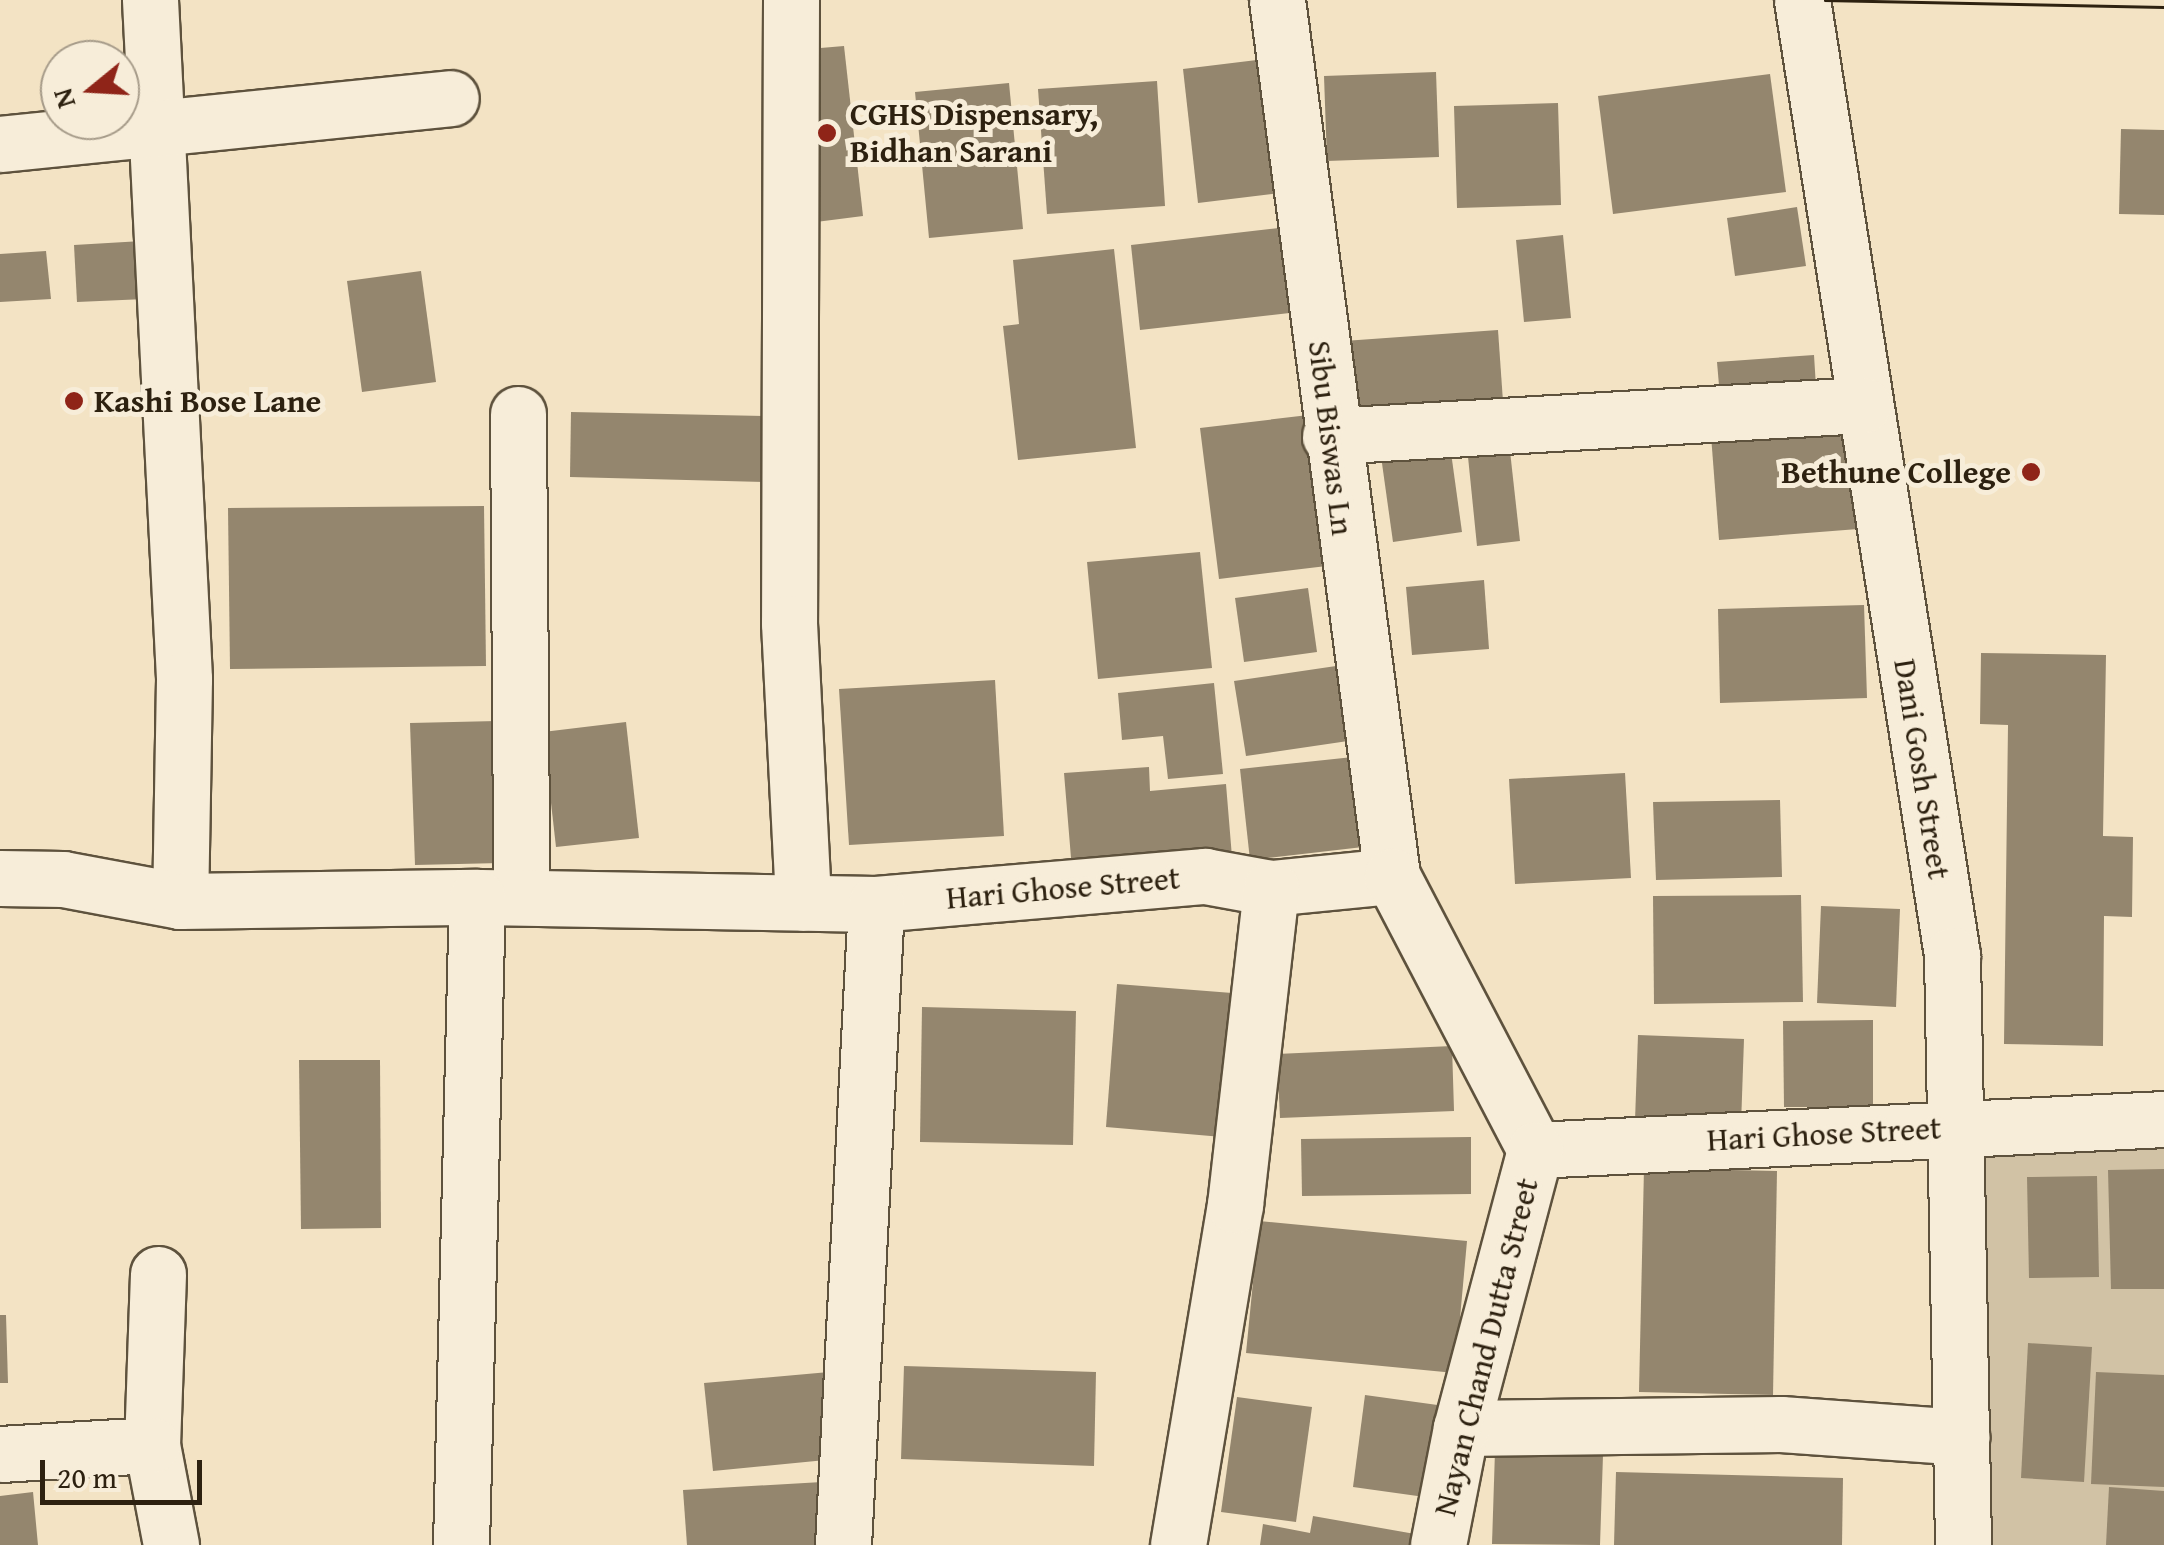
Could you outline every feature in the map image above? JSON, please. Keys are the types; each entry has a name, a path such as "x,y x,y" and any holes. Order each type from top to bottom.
{"street":[{"path":"150,0 184,679 180,901"},
{"path":"791,0 789,623 803,903"},
{"name":"Sibu Biswas Ln","path":"1277,0 1330,436 1392,876"},
{"name":"Dani Gosh Street","path":"1802,0 1952,955 1960,1126 1963,1545"},
{"path":"0,144 450,98"},
{"path":"1330,436 1863,405"},
{"path":"460,1545 499,897 518,414"},
{"name":"Hari Ghose Street","path":"0,878 63,879 180,901 499,897 876,904 1205,876 1271,888 1392,876"},
{"path":"1392,876 1535,1150"},
{"path":"1178,1545 1235,1205 1271,888"},
{"path":"843,1545 876,904"},
{"name":"Hari Ghose Street","path":"1535,1150 1960,1126 2164,1119"},
{"name":"Nayan Chand Dutta Street","path":"1438,1545 1461,1428 1535,1150"},
{"path":"158,1274 152,1445 171,1545"},
{"path":"1461,1428 1781,1424 1962,1437"},
{"path":"0,1454 152,1445"}],"shaded area":[{"path":"1973,1129 2164,1133 2164,1545 1984,1545"}],"building":[{"path":"844,46 863,216 816,222 797,50"},
{"path":"1265,59 1280,193 1198,203 1183,69"},
{"path":"1436,72 1439,157 1327,161 1324,76"},
{"path":"1770,74 1786,192 1613,214 1598,96"},
{"path":"1157,81 1165,206 1047,214 1038,89"},
{"path":"1009,83 1023,229 929,238 915,92"},
{"path":"1558,103 1561,205 1457,208 1454,106"},
{"path":"2121,129 2164,130 2164,215 2119,214"},
{"path":"1797,207 1806,266 1735,276 1727,218"},
{"path":"1297,226 1307,311 1140,330 1131,245"},
{"path":"1563,235 1571,318 1524,322 1516,240"},
{"path":"142,241 145,299 77,302 74,245"},
{"path":"1114,249 1136,448 1018,460 1003,326 1019,324 1013,260"},
{"path":"46,251 51,299 0,302 0,254"},
{"path":"421,271 436,382 362,392 347,281"},
{"path":"1498,330 1504,416 1337,429 1330,342"},
{"path":"1814,355 1817,403 1721,409 1717,362"},
{"path":"1849,411 1858,529 1719,540 1710,422"},
{"path":"571,412 765,416 764,482 570,477"},
{"path":"1317,414 1335,565 1219,579 1200,428"},
{"path":"1508,433 1520,541 1477,546 1466,437"},
{"path":"1449,438 1462,532 1393,542 1380,449"},
{"path":"484,506 486,666 230,669 228,508"},
{"path":"1200,552 1212,668 1098,679 1087,562"},
{"path":"1484,580 1489,649 1412,655 1406,587"},
{"path":"1308,588 1317,652 1244,662 1235,598"},
{"path":"1864,605 1867,698 1720,703 1718,609"},
{"path":"1981,653 2106,655 2103,836 2133,837 2132,917 2104,916 2103,1046 2004,1044 2008,725 1980,724"},
{"path":"1336,666 1348,741 1246,756 1234,681"},
{"path":"995,680 1004,836 849,845 839,689"},
{"path":"1214,683 1223,774 1168,779 1163,736 1122,740 1118,693"},
{"path":"497,721 501,863 415,865 410,723"},
{"path":"626,722 639,838 556,847 543,732"},
{"path":"1353,757 1363,847 1250,860 1240,769"},
{"path":"1149,767 1150,791 1226,784 1232,857 1072,870 1064,773"},
{"path":"1625,773 1631,878 1515,884 1509,779"},
{"path":"1780,800 1782,877 1656,880 1653,802"},
{"path":"1801,895 1803,1002 1654,1004 1653,896"},
{"path":"1821,906 1900,909 1896,1007 1817,1003"},
{"path":"1117,984 1245,994 1234,1138 1106,1127"},
{"path":"922,1007 1076,1011 1073,1145 920,1142"},
{"path":"1873,1020 1873,1107 1784,1107 1783,1021"},
{"path":"1638,1035 1744,1039 1741,1125 1635,1121"},
{"path":"1452,1046 1454,1111 1280,1118 1277,1054"},
{"path":"299,1060 380,1060 381,1228 301,1229"},
{"path":"1471,1137 1471,1194 1302,1196 1301,1139"},
{"path":"1644,1168 1777,1171 1773,1395 1639,1392"},
{"path":"2164,1169 2164,1289 2111,1289 2108,1170"},
{"path":"2097,1176 2099,1277 2029,1278 2027,1177"},
{"path":"1259,1221 1467,1241 1455,1373 1246,1353"},
{"path":"0,1315 6,1315 8,1383 0,1383"},
{"path":"2028,1343 2092,1347 2084,1482 2021,1478"},
{"path":"904,1366 1096,1372 1094,1466 901,1459"},
{"path":"829,1372 836,1459 713,1471 704,1383"},
{"path":"2096,1372 2164,1375 2164,1487 2091,1484"},
{"path":"1365,1395 1452,1407 1439,1499 1353,1487"},
{"path":"1237,1397 1312,1407 1296,1522 1221,1512"},
{"path":"1495,1451 1603,1455 1600,1545 1492,1544"},
{"path":"1616,1472 1843,1478 1842,1545 1614,1545"},
{"path":"822,1482 826,1545 687,1545 683,1490"},
{"path":"2109,1487 2164,1491 2164,1545 2106,1545"},
{"path":"33,1492 38,1545 0,1545 0,1496"},
{"path":"1313,1516 1415,1534 1413,1545 1260,1545 1263,1524 1310,1533"}],"tram line":[{"path":"1825,0 2164,7"}],"place":[{"name":"CGHS Dispensary, Bidhan Sarani","path":"827,133"},
{"name":"Kashi Bose Lane","path":"74,401"},
{"name":"Bethune College","path":"2031,472"}]}
